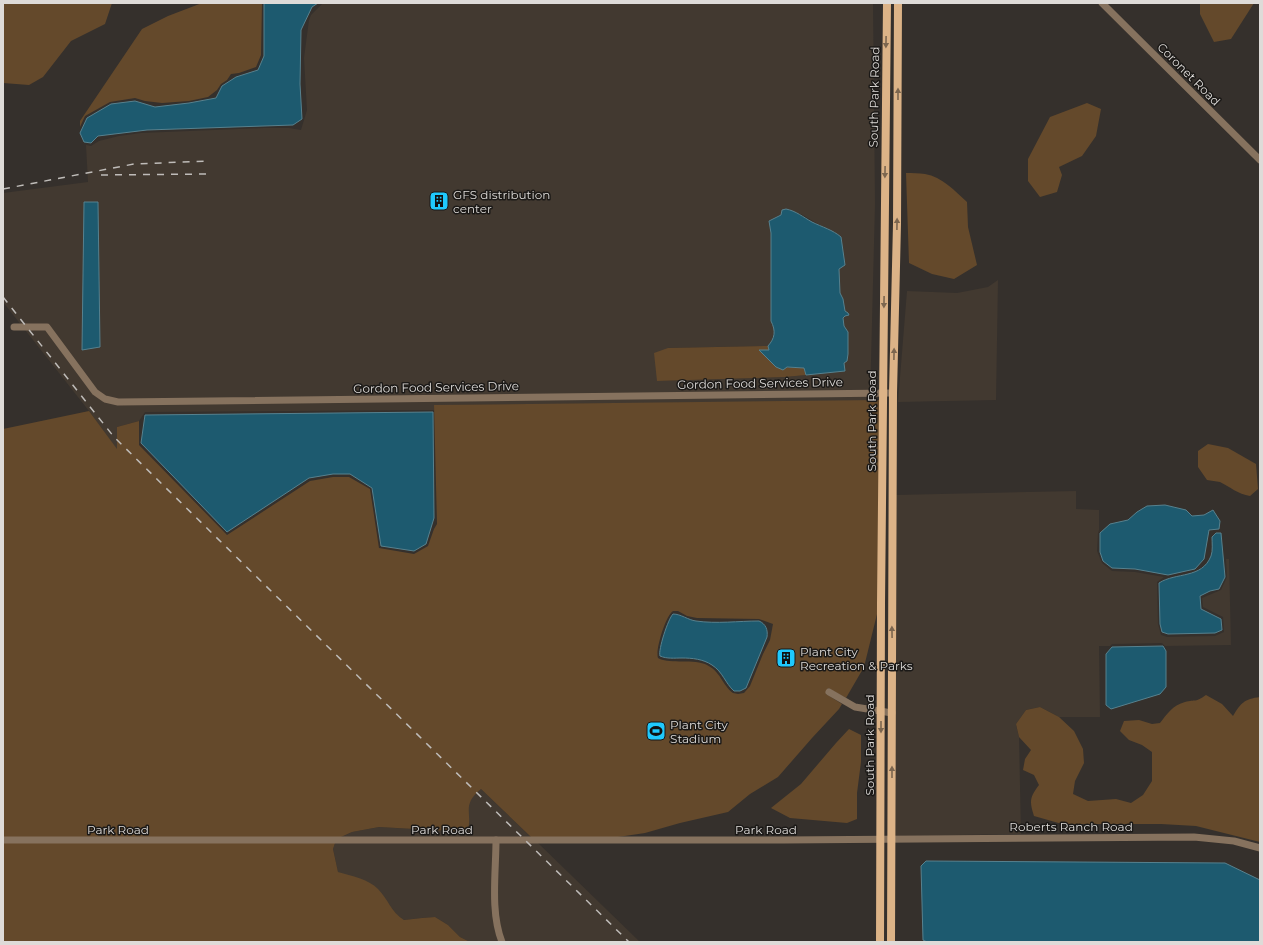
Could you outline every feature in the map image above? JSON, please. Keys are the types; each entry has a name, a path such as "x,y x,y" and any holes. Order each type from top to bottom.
{"main road":[{"name":"South Park Road","path":"886,839 881,760 888,712 881,626 887,3"},
{"name":"South Park Road","path":"886,839 888,712 892,615 898,3"},
{"path":"883,353 886,363 886,376 893,393"},
{"path":"883,393 887,404 888,468 893,490"},
{"path":"883,486 886,491 885,601 892,615"},
{"path":"880,942 886,839"},
{"path":"886,839 891,942"},
{"path":"880,923 885,933 885,942"}],"street":[{"name":"Coronet Road","path":"1102,3 1260,160"},
{"name":"Gordon Food Services Drive","path":"14,327 47,327 95,392 105,399 118,402 893,393"},
{"path":"829,692 855,707 888,712"},
{"name":"Roberts Ranch Road","path":"886,839 1194,837 1234,841 1260,848"},
{"name":"Park Road","path":"3,840 886,839"},
{"path":"496,840 495,912 502,942"}],"shaded area":[{"path":"3,3 112,3 105,24 71,41 43,77 29,85 3,83"},
{"path":"202,3 262,3 261,55 256,67 231,74 217,90 208,97 189,101 162,103 135,98 110,102 85,116 80,127 80,121 142,29 168,16"},
{"path":"323,3 873,3 875,204 870,401 434,405 434,410 145,412 139,421 117,427 117,450 89,411 3,302 3,193 88,182 86,145 91,146 99,141 119,136 141,133 264,128 289,128 301,130 307,110 304,58 311,15","holes":["84,202 98,202 100,347 83,350","782,214 801,214 823,227 845,311 849,315 843,318 844,326 848,332 848,354 844,363 845,371 785,377 657,381 668,348 768,346 772,340 775,328 771,321 771,233 769,221"]},
{"path":"1200,3 1254,3 1231,39 1214,42 1200,14"},
{"path":"1087,103 1101,109 1096,136 1082,156 1059,167 1062,175 1057,192 1040,197 1028,181 1028,159 1050,117"},
{"path":"906,173 925,174 937,178 948,185 967,202 968,227 977,265 954,279 932,274 909,263"},
{"path":"998,280 996,400 898,402 907,291 957,293 988,287"},
{"path":"768,346 769,350 759,350 776,367 804,368 806,375 657,381 654,353 668,348"},
{"path":"880,400 878,610 864,667 846,698 828,688 826,694 842,704 839,709 778,777 750,794 728,812 645,833 618,837 531,837 481,789 471,800 469,805 469,826 467,832 379,827 352,832 341,837 3,837 3,429 89,411 117,449 117,427 139,421 139,445 227,535 310,481 333,477 349,477 370,489 379,548 414,554 428,546 437,524 434,405","holes":["673,611 678,611 687,616 697,618 759,619 773,624 770,640 750,686 744,693 733,693 729,690 715,670 705,664 667,661 658,658 658,648 664,626 670,614"]},
{"path":"1208,444 1228,448 1256,464 1258,489 1250,496 1238,492 1220,482 1207,480 1198,467 1198,451"},
{"path":"1076,491 1076,509 1099,510 1097,551 1102,563 1112,571 1135,572 1164,577 1157,582 1158,624 1161,635 1167,637 1215,636 1224,632 1223,617 1203,607 1202,598 1221,590 1227,577 1226,559 1229,559 1231,645 1165,646 1162,643 1112,644 1110,646 1099,646 1100,717 1059,717 1040,707 1026,710 1016,724 1019,737 1021,834 894,836 896,495"},
{"path":"1206,695 1222,704 1233,716 1244,702 1260,697 1260,842 1196,826 1161,824 1062,824 1034,816 1031,807 1031,799 1039,785 1034,775 1023,770 1025,759 1031,750 1019,737 1016,724 1026,710 1040,707 1059,717 1074,731 1083,749 1084,763 1075,781 1073,794 1088,801 1116,799 1131,803 1143,795 1152,781 1152,752 1142,745 1129,740 1120,731 1124,721 1139,720 1152,724 1160,723 1177,705 1197,700"},
{"path":"849,729 861,735 861,762 857,793 857,819 847,823 790,818 771,808 801,784"},
{"path":"481,789 531,837 341,837 352,832 379,827 467,832 468,804 475,793"},
{"path":"3,843 335,843 333,849 338,872 360,878 370,883 378,889 396,913 404,920 435,917 448,925 460,937 470,942 3,942"},
{"path":"335,843 538,843 640,942 470,942 460,937 448,925 435,917 404,920 397,915 388,903 338,872 333,849"}],"water":[{"path":"264,3 318,3 312,7 301,30 300,84 302,119 293,125 147,130 98,136 91,143 84,142 80,133 87,118 111,104 135,101 155,107 216,98 222,86 236,77 258,70 264,56"},
{"path":"84,202 98,202 100,347 82,350"},
{"path":"786,209 834,232 841,237 845,265 839,269 840,293 843,299 845,311 849,315 843,318 844,326 848,332 848,354 847,361 844,363 845,371 806,375 804,368 787,367 783,370 776,367 759,350 769,350 768,346 774,334 774,328 771,321 771,233 769,221 781,215 782,210"},
{"path":"433,412 434,518 426,544 414,551 381,546 372,488 350,474 333,474 309,478 227,532 141,443 145,415"},
{"path":"1165,505 1186,510 1192,516 1204,515 1213,510 1220,521 1219,529 1209,530 1204,559 1195,569 1168,575 1135,569 1112,568 1103,561 1100,552 1100,533 1110,524 1128,520 1147,506"},
{"path":"1216,533 1221,533 1225,577 1219,589 1210,591 1200,596 1201,609 1221,619 1222,630 1215,633 1168,634 1162,632 1160,624 1159,583 1173,577 1195,572 1207,563 1211,556 1212,537"},
{"path":"673,614 704,622 759,621 765,626 767,630 767,637 746,688 740,691 734,691 719,671 705,661 660,656 660,648 664,635"},
{"path":"1163,646 1166,651 1166,687 1160,694 1111,709 1106,705 1106,654 1112,647"},
{"path":"926,861 1225,863 1260,880 1260,942 927,942 923,940 921,866"}],"railway":[{"path":"3,189 134,164 209,161"},
{"path":"101,175 209,174"},
{"path":"3,297 114,437 629,942"}],"place":[{"name":"GFS distribution center","path":"439,201"},
{"name":"Plant City Recreation & Parks","path":"786,658"},
{"name":"Plant City Stadium","path":"656,731"}]}
